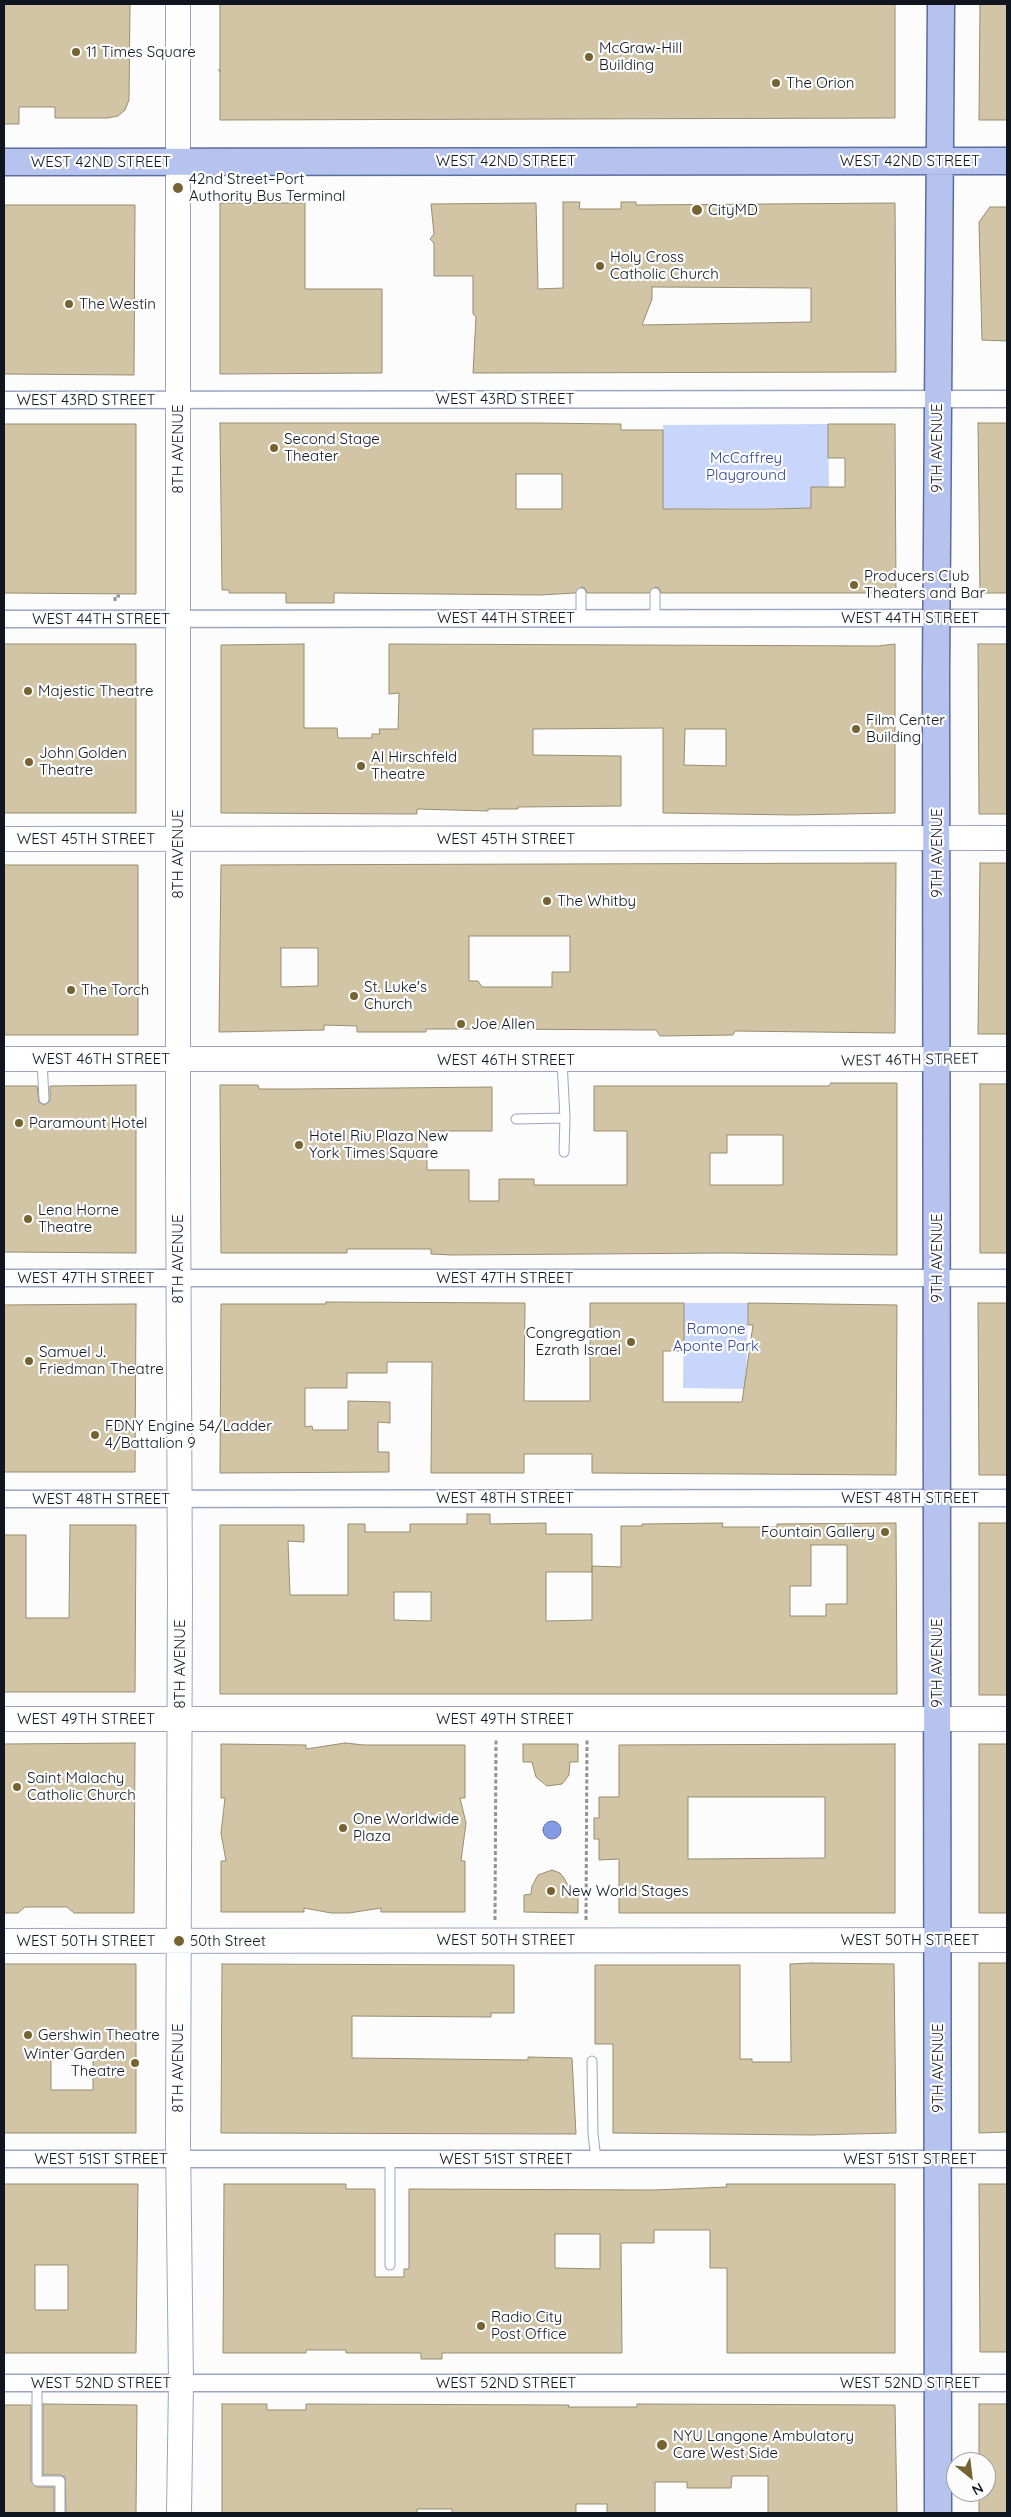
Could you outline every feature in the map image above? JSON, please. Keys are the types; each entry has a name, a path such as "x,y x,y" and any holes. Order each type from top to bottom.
{"main road":[{"name":"8TH AVENUE","path":"178,4 178,1498 180,1720 178,2159 181,2383 179,2513"},
{"name":"9TH AVENUE","path":"938,2513 937,399 941,161 941,4"},
{"name":"WEST 42ND STREET","path":"4,162 1007,161"},
{"name":"WEST 45TH STREET","path":"4,839 1007,838"},
{"name":"WEST 46TH STREET","path":"4,1059 1007,1060"},
{"name":"WEST 49TH STREET","path":"4,1719 1007,1719"},
{"name":"WEST 50TH STREET","path":"4,1941 1007,1940"}],"street":[{"name":"WEST 43RD STREET","path":"4,400 1007,398"},
{"name":"WEST 44TH STREET","path":"4,619 1007,618"},
{"name":"WEST 47TH STREET","path":"4,1278 1007,1278"},
{"name":"WEST 48TH STREET","path":"4,1499 1007,1498"},
{"name":"WEST 51ST STREET","path":"4,2159 1007,2159"},
{"name":"WEST 52ND STREET","path":"4,2383 1007,2383"}],"lane":[{"path":"581,593 581,618"},
{"path":"655,593 655,618"},
{"path":"42,1059 44,1098"},
{"path":"562,1060 565,1118 564,1152"},
{"path":"516,1119 565,1118"},
{"path":"592,2061 593,2134 596,2159"},
{"path":"390,2159 390,2265"},
{"path":"36,2383 37,2481 60,2481 60,2513"}],"path":[{"path":"115,601 115,596 120,596"},
{"path":"494,1940 496,1719"},
{"path":"586,1940 587,1719"}],"green space":[{"name":"McCaffrey Playground","path":"828,424 829,488 811,487 811,508 663,509 663,425"},
{"name":"Ramone Aponte Park","path":"684,1303 748,1303 746,1389 683,1388"}],"water":[{"path":"548,1821 556,1821 561,1826 559,1837 548,1839 543,1834 543,1826"}],"building":[{"name":"11 Times Square","path":"4,4 130,4 129,100 125,110 118,116 108,118 55,118 55,107 19,107 19,124 4,124"},
{"path":"220,4 895,4 895,118 220,120"},
{"path":"980,4 1007,4 1007,120 979,120"},
{"path":"563,202 580,202 579,209 621,209 621,202 636,202 636,205 895,203 896,372 473,373 476,317 473,314 473,276 434,276 434,243 430,239 434,234 431,204 536,203 538,289 563,288","holes":["652,287 811,288 811,322 642,325 652,299"]},
{"path":"220,203 305,203 305,289 382,289 382,373 220,374"},
{"name":"The Westin","path":"4,205 135,205 134,375 4,374"},
{"path":"990,207 1007,207 1007,341 982,340 979,222"},
{"path":"220,423 621,424 621,430 663,430 663,509 811,508 811,487 845,487 845,458 828,458 828,424 895,424 896,593 661,593 659,588 655,587 649,593 587,593 585,588 581,587 575,593 540,595 334,593 334,603 286,603 286,593 229,593 229,590 222,590","holes":["516,474 562,474 562,509 516,509"]},
{"path":"978,423 1007,423 1007,593 980,593"},
{"path":"4,424 136,424 136,594 4,593"},
{"path":"4,644 136,644 136,813 4,813"},
{"path":"304,644 304,728 337,728 338,738 372,738 372,734 380,734 379,729 398,729 399,693 389,694 389,644 878,646 895,644 895,813 793,815 663,813 663,728 533,729 533,755 621,756 621,806 518,807 518,809 488,809 488,811 417,809 417,814 221,813 221,645","holes":["685,729 726,729 726,766 684,765"]},
{"path":"978,644 1007,644 1007,814 979,814"},
{"path":"896,863 895,1033 735,1031 733,1035 660,1036 656,1030 426,1029 426,1032 357,1032 357,1026 324,1025 324,1030 219,1032 221,865","holes":["469,936 570,936 570,972 552,972 552,987 482,987 478,981 469,981","281,948 318,948 318,986 281,987"]},
{"path":"980,863 1007,863 1007,1034 978,1034"},
{"name":"The Torch","path":"4,865 138,865 138,1035 4,1035"},
{"path":"831,1083 897,1083 897,1255 727,1253 452,1255 431,1254 431,1249 347,1249 347,1253 221,1253 220,1085 258,1085 259,1089 492,1087 492,1131 427,1131 427,1170 469,1170 469,1201 499,1201 499,1179 534,1179 534,1185 627,1185 627,1131 594,1131 594,1086 829,1086","holes":["727,1135 783,1135 783,1185 710,1185 710,1153 727,1153"]},
{"path":"980,1084 1007,1084 1007,1253 980,1253"},
{"path":"136,1085 136,1253 4,1252 4,1086 37,1086 39,1102 44,1105 50,1101 50,1086"},
{"path":"326,1302 525,1303 524,1401 590,1401 590,1303 684,1303 684,1351 663,1351 663,1402 742,1402 753,1325 748,1325 748,1303 897,1305 896,1475 592,1473 592,1454 524,1454 524,1473 431,1473 432,1362 387,1362 387,1373 347,1373 347,1388 305,1388 305,1427 312,1426 313,1430 348,1430 348,1401 390,1402 390,1423 378,1422 378,1452 389,1452 389,1472 220,1473 221,1304 326,1304"},
{"path":"978,1303 1007,1303 1007,1475 979,1475"},
{"path":"136,1304 135,1472 4,1472 4,1305"},
{"path":"467,1514 490,1514 490,1524 546,1523 546,1534 592,1534 592,1566 621,1567 621,1526 723,1523 722,1527 777,1527 777,1524 896,1523 897,1694 220,1694 220,1525 304,1525 304,1542 288,1541 290,1595 348,1595 348,1524 365,1524 365,1532 410,1532 410,1524 467,1524","holes":["811,1545 847,1545 847,1604 826,1604 826,1616 790,1616 790,1586 811,1586","546,1572 592,1572 592,1620 546,1621","394,1592 431,1592 431,1621 394,1620"]},
{"path":"979,1523 1007,1523 1007,1695 979,1695"},
{"path":"70,1525 136,1525 135,1692 4,1692 4,1535 26,1535 26,1618 69,1618"},
{"path":"135,1743 134,1913 74,1913 67,1907 25,1907 18,1913 4,1913 4,1744"},
{"name":"One Worldwide Plaza","path":"345,1743 364,1745 465,1745 465,1798 460,1798 466,1823 461,1861 465,1861 465,1912 381,1912 381,1908 349,1913 331,1913 304,1908 304,1912 221,1912 221,1861 226,1861 221,1833 225,1798 221,1798 221,1744 306,1745 306,1749"},
{"path":"523,1744 578,1744 578,1762 570,1762 569,1775 562,1784 547,1786 536,1777 532,1762 523,1762"},
{"path":"895,1744 895,1913 619,1913 619,1859 599,1860 599,1839 594,1839 594,1818 599,1818 599,1797 619,1797 619,1745","holes":["688,1797 825,1797 825,1858 688,1859"]},
{"path":"979,1744 1007,1744 1007,1913 979,1913"},
{"name":"New World Stages","path":"552,1870 560,1873 564,1878 570,1889 570,1895 578,1895 578,1913 524,1912 524,1895 531,1894 532,1886 538,1875"},
{"path":"979,1963 1007,1963 1007,2132 979,2133"},
{"path":"4,1964 136,1964 136,2133 4,2133","holes":["51,2050 93,2050 93,2090 51,2090"]},
{"path":"222,1964 514,1965 514,2013 491,2013 491,2017 352,2016 352,2058 528,2060 528,2057 572,2058 576,2134 221,2133"},
{"path":"790,1964 894,1964 896,2133 811,2135 613,2133 613,2044 595,2044 595,1965 740,1965 740,2059 752,2059 752,2062 791,2062"},
{"path":"4,2184 138,2184 136,2353 4,2353","holes":["35,2265 68,2265 68,2310 35,2310"]},
{"path":"224,2184 346,2184 346,2189 375,2189 375,2277 404,2277 404,2269 409,2269 409,2189 654,2190 727,2187 726,2184 895,2184 895,2353 727,2353 727,2268 710,2268 710,2230 654,2230 654,2243 621,2243 622,2353 442,2353 442,2359 421,2359 421,2353 346,2353 346,2350 306,2350 306,2353 223,2353","holes":["555,2234 600,2234 600,2269 555,2268"]},
{"path":"979,2184 1007,2184 1007,2352 980,2352"},
{"path":"43,2404 137,2405 136,2513 66,2513 65,2477 60,2475 43,2475"},
{"path":"222,2404 267,2404 267,2410 306,2410 306,2404 569,2405 568,2407 637,2407 637,2404 895,2405 897,2513 768,2513 768,2476 732,2476 731,2488 687,2488 687,2482 655,2482 655,2513 607,2513 607,2504 576,2504 576,2513 452,2513 452,2509 417,2509 417,2513 222,2513"},
{"path":"979,2404 1007,2404 1007,2513 979,2513 979,2502 996,2502 996,2452 979,2452"},
{"path":"4,2405 31,2405 31,2481 37,2487 54,2487 54,2513 4,2513"}],"place":[{"name":"11 Times Square","path":"76,52"},
{"name":"McGraw-Hill Building","path":"589,57"},
{"name":"The Orion","path":"776,83"},
{"name":"42nd Street–Port Authority Bus Terminal","path":"178,188"},
{"name":"CityMD","path":"697,210"},
{"name":"Holy Cross Catholic Church","path":"600,266"},
{"name":"The Westin","path":"69,304"},
{"name":"Second Stage Theater","path":"274,448"},
{"name":"Producers Club Theaters and Bar","path":"854,585"},
{"name":"Majestic Theatre","path":"28,691"},
{"name":"Film Center Building","path":"856,729"},
{"name":"John Golden Theatre","path":"29,762"},
{"name":"Al Hirschfeld Theatre","path":"361,766"},
{"name":"The Whitby","path":"547,901"},
{"name":"The Torch","path":"71,990"},
{"name":"St. Luke's Church","path":"354,996"},
{"name":"Joe Allen","path":"461,1024"},
{"name":"Paramount Hotel","path":"19,1123"},
{"name":"Hotel Riu Plaza New York Times Square","path":"299,1145"},
{"name":"Lena Horne Theatre","path":"28,1219"},
{"name":"Congregation Ezrath Israel","path":"631,1342"},
{"name":"Samuel J. Friedman Theatre","path":"29,1361"},
{"name":"FDNY Engine 54/Ladder 4/Battalion 9","path":"95,1435"},
{"name":"Fountain Gallery","path":"885,1532"},
{"name":"Saint Malachy Catholic Church","path":"17,1787"},
{"name":"One Worldwide Plaza","path":"343,1828"},
{"name":"New World Stages","path":"551,1891"},
{"name":"50th Street","path":"179,1941"},
{"name":"Gershwin Theatre","path":"28,2035"},
{"name":"Winter Garden Theatre","path":"135,2063"},
{"name":"Radio City Post Office","path":"481,2326"},
{"name":"NYU Langone Ambulatory Care West Side","path":"662,2445"}]}
